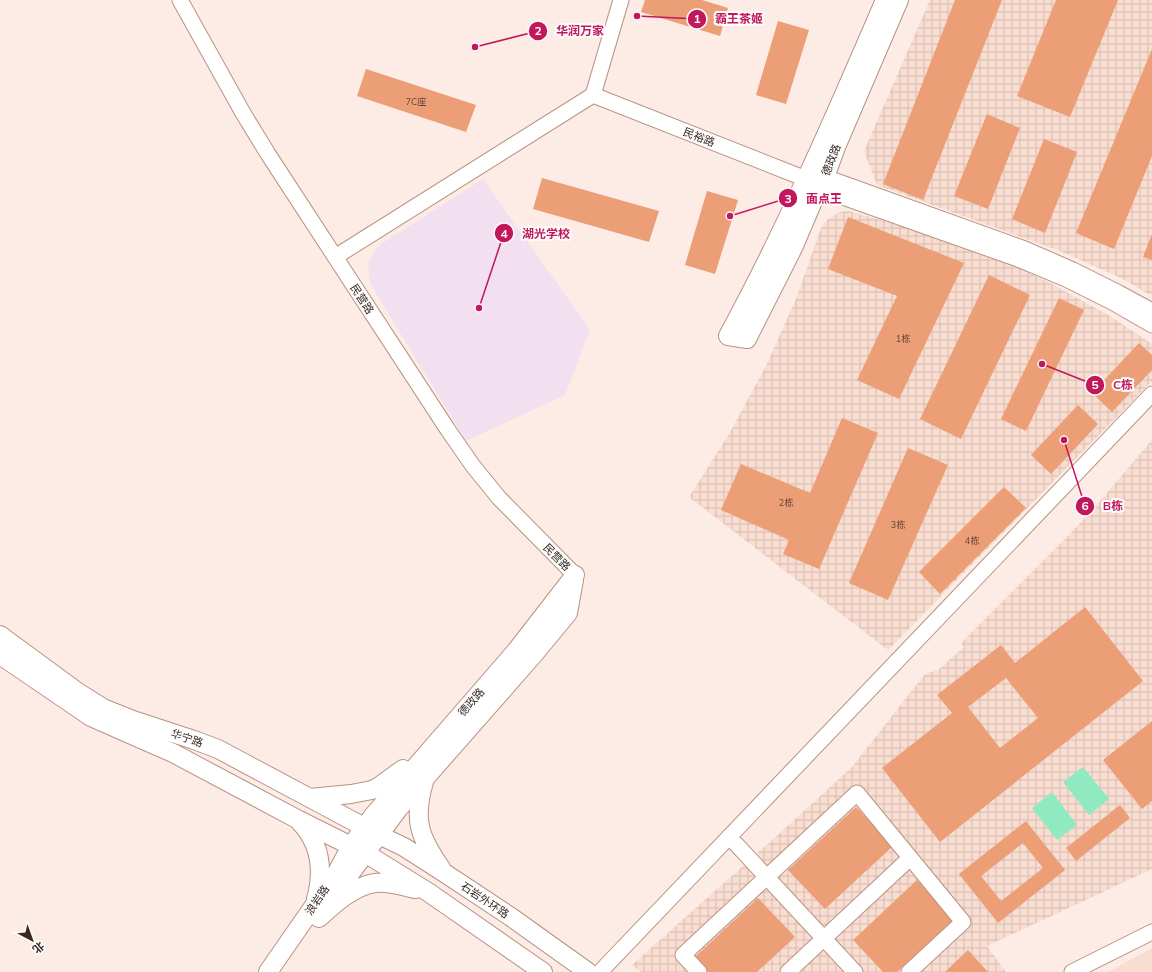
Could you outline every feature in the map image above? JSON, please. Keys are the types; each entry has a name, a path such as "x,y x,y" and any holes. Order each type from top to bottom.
{"main road":[{"name":"德政路","path":"885,0 826,136 817,181 813,201 793,248 747,339 728,336 773,250 817,181 836,147 899,0"},
{"name":"德政路","path":"371,831 399,808 535,653 568,613 575,575"},
{"name":"德政路","path":"371,831 386,800 516,651 575,575"},
{"name":"华宁路","path":"0,635 79,693 103,708 218,750 371,831"},
{"name":"华宁路","path":"0,655 91,717 173,753 358,850"},
{"path":"310,798 351,794 372,790 429,751"},
{"path":"425,778 419,797 418,812 420,827 426,844 443,872"},
{"path":"297,819 307,829 315,843 319,856 320,883 316,898 315,914"},
{"name":"浪岩路","path":"268,972 347,877 358,850 371,831"},
{"name":"石岩外环路","path":"371,831 404,847 443,872 511,917 588,972"},
{"path":"358,850 428,892 543,972"},
{"path":"315,914 331,906 346,895 374,883 389,883 428,892"},
{"name":"浪岩路","path":"282,972 315,914"}],"street":[{"name":"民营路","path":"180,0 243,113 268,154 444,424 473,466 499,498 575,575"},
{"path":"335,257 593,95 621,0"},
{"name":"民裕路","path":"593,95 817,181"},
{"path":"817,181 1025,249 1073,270 1152,311"},
{"path":"817,181 1018,258 1066,279 1106,299 1152,325"},
{"path":"600,972 1152,394"},
{"path":"614,972 1152,408"},
{"path":"699,972 683,955 857,793 963,922 909,972"},
{"path":"736,844 855,972"},
{"path":"788,972 910,858"},
{"path":"1072,972 1152,932"}],"shaded area":[{"path":"930,0 1152,0 1152,296 1121,278 1060,251 877,185 864,151"},
{"path":"483,179 590,330 565,395 466,441 371,285 368,270 370,260 375,250 381,244"},
{"path":"848,211 922,231 987,254 1050,283 1110,316 1152,344 1152,381 888,650 689,497 729,434 765,368 796,299 821,228 832,216 840,212"},
{"path":"1152,440 1152,869 987,946 1006,972 641,972 632,965 852,767 925,674 938,670 964,647 961,643 1070,534"},
{"path":"1152,948 1152,972 1108,972"}],"green space":[{"path":"1083,767 1109,799 1089,815 1063,782"},
{"path":"1052,792 1077,825 1057,840 1032,808"}],"building":[{"path":"645,0 702,0 728,8 720,36 641,12"},
{"path":"955,0 1002,0 923,200 883,184"},
{"path":"1056,0 1118,0 1070,117 1017,96"},
{"path":"778,21 809,30 786,104 756,95"},
{"path":"1152,49 1152,156 1114,249 1076,233"},
{"path":"366,69 476,105 466,132 357,96"},
{"path":"987,114 1020,128 988,209 954,196"},
{"path":"1044,139 1077,152 1045,233 1012,219"},
{"path":"542,178 659,211 649,242 533,209"},
{"path":"707,191 738,200 715,274 685,265"},
{"path":"848,217 964,263 899,399 857,380 897,296 828,269"},
{"path":"1152,234 1152,260 1143,257"},
{"path":"989,275 1030,295 961,439 920,419"},
{"path":"1059,298 1084,310 1026,431 1001,419"},
{"path":"1139,343 1152,355 1152,370 1112,412 1092,393"},
{"path":"1078,405 1098,424 1051,474 1031,455"},
{"path":"842,418 878,433 819,569 783,554 789,540 721,510 741,464 810,493"},
{"path":"908,448 948,465 888,600 849,583"},
{"path":"1004,487 1026,508 940,594 919,572"},
{"path":"1085,607 1143,681 940,842 882,768 952,713 937,695 1001,645 1015,663","holes":["1006,678 1038,718 1000,748 968,707"]},
{"path":"1152,721 1152,801 1142,809 1103,760"},
{"path":"1120,805 1130,818 1076,861 1066,848"},
{"path":"856,807 893,846 825,909 788,870"},
{"path":"1026,821 1065,870 998,923 959,874","holes":["1023,843 1043,868 1001,901 981,876"]},
{"path":"917,880 953,920 897,972 883,972 853,940"},
{"path":"758,898 795,937 757,972 707,972 694,958"},
{"path":"968,950 988,972 945,972"}],"place":[{"name":"霸王茶姬","path":"637,16"},
{"name":"华润万家","path":"475,47"},
{"name":"面点王","path":"730,216"},
{"name":"湖光学校","path":"479,308"},
{"name":"C栋","path":"1042,364"},
{"name":"B栋","path":"1064,440"}]}
